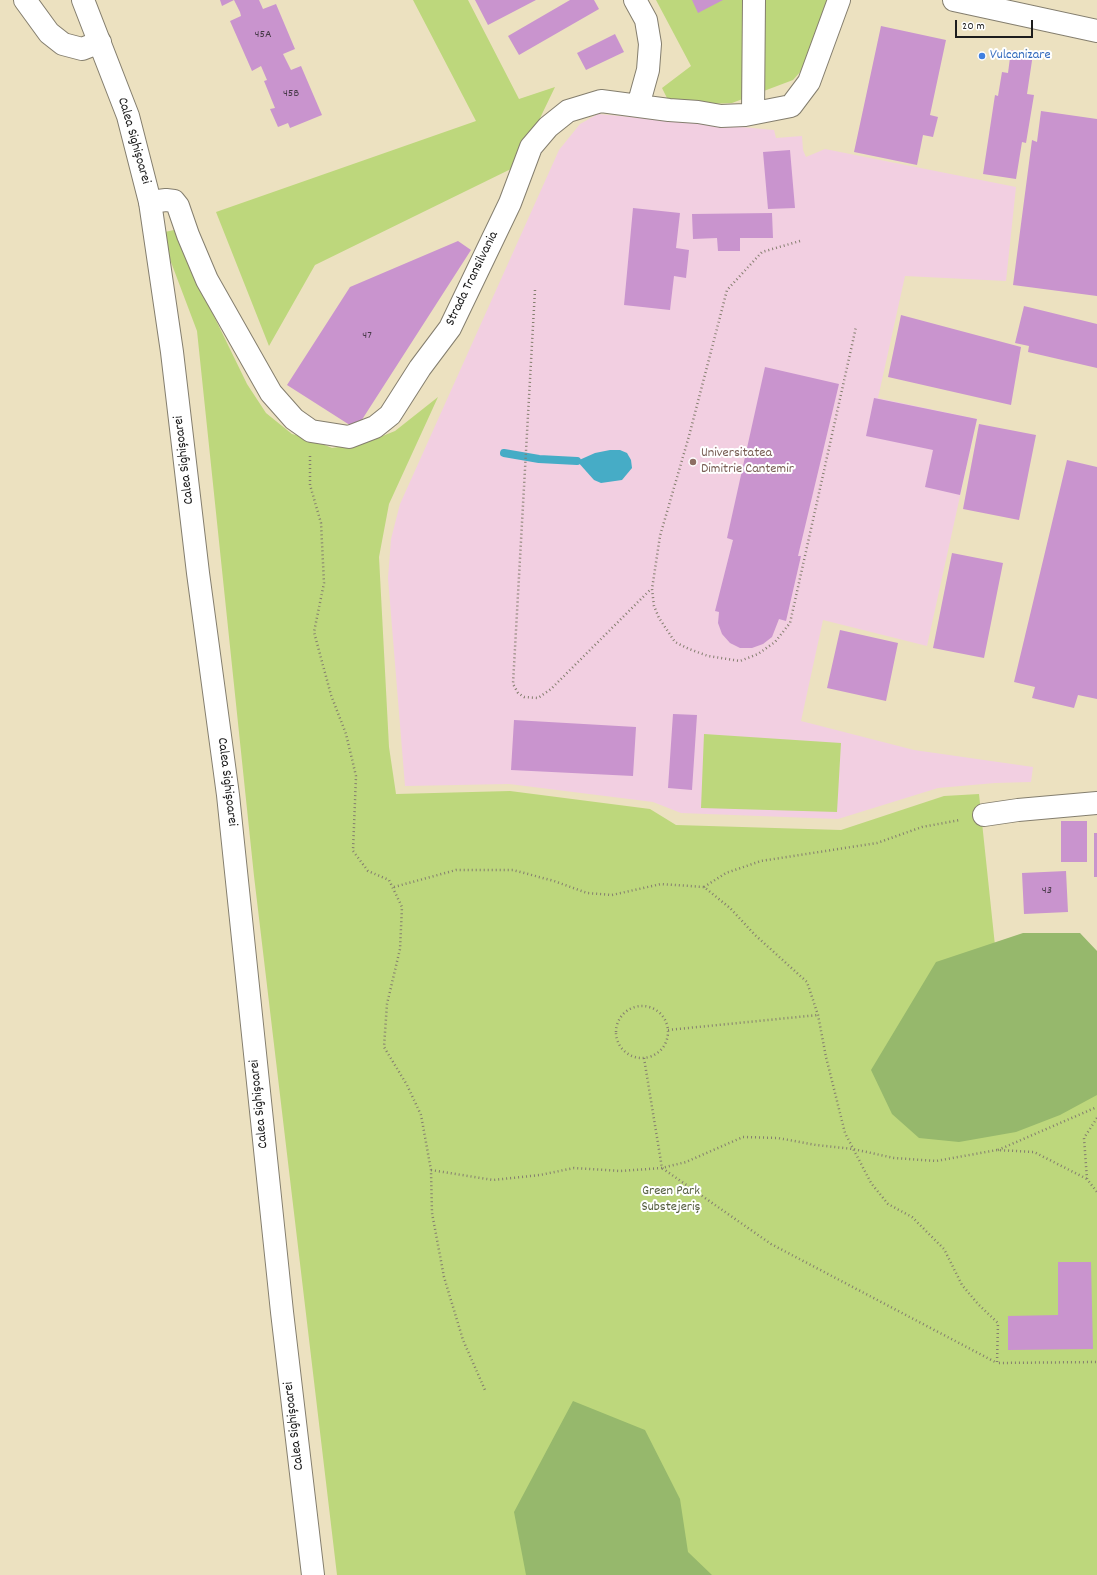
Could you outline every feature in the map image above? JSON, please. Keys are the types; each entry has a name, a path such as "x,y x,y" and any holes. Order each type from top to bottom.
{"main road":[{"path":"24,0 48,33 64,44 82,48 100,42"},
{"name":"Calea Sighișoarei","path":"83,0 128,116 150,202 172,352 197,565 228,795 282,1312 313,1575"},
{"path":"636,0 646,20 650,44 648,70 638,106"},
{"path":"753,113 754,0"},
{"name":"Strada Transilvania","path":"150,202 166,200 174,201 178,206 188,235 208,280 271,393 294,419 311,431 349,437 375,427 390,415 420,368 450,328 510,203 531,148 548,127 568,111 601,101 721,116 745,115 791,106 809,82 839,0"},
{"path":"954,0 1097,31"},
{"path":"984,815 1018,810 1092,803"}],"path":[{"path":"800,241 762,252 726,290 689,436 660,536 652,589 654,606 667,631 675,642 708,656 740,661 758,654 775,642 790,622 856,327"},
{"path":"535,290 513,684 518,693 524,696 538,698 552,689 652,589"},
{"path":"311,431 310,485 321,523 324,583 314,632 330,695 346,734 356,776 353,851 368,871 389,880 402,907 400,949 387,1004 384,1047 407,1084 421,1115 431,1170 432,1213 444,1277 463,1340 485,1390"},
{"path":"704,887 726,873 761,861 877,843 922,827 984,815"},
{"path":"394,887 456,870 513,870 554,881 587,893 612,895 661,884 704,887 730,908 755,935 807,982 818,1015 826,1057 845,1133 871,1183 888,1204 912,1217 944,1249 962,1285 978,1304 998,1323 997,1362"},
{"path":"637,1006 648,1006 658,1011 665,1020 668,1030 667,1041 662,1049 654,1056 644,1058 632,1056 623,1050 617,1041 615,1030 618,1019 626,1010 637,1006"},
{"path":"668,1030 818,1015"},
{"path":"644,1058 662,1168 771,1244 997,1362 1097,1362"},
{"path":"431,1170 493,1180 540,1175 574,1168 620,1171 662,1168 686,1162 743,1137 778,1138 816,1145 853,1149 894,1158 936,1161 997,1150 1097,1108"},
{"path":"1087,1179 1084,1138 1097,1118"},
{"path":"997,1150 1034,1152 1087,1179 1097,1192"}],"shaded area":[{"name":"Universitatea Dimitrie Cantemir","path":"598,114 774,130 776,138 802,136 803,150 806,157 825,149 1016,187 1006,281 905,276 878,398 977,419 927,646 823,620 801,721 914,750 1033,767 1031,782 995,783 938,788 838,819 681,813 653,802 509,784 405,786 388,578 391,539 400,504 559,150 580,124"}],"green space":[{"path":"413,0 468,0 519,99 555,87 517,166 315,265 269,346 216,212 476,121"},
{"path":"656,0 836,0 801,71 793,80 732,103 708,104 668,100 662,88 691,66"},
{"name":"Green Park Substejeriș","path":"174,230 191,269 247,384 266,413 292,434 310,439 332,448 365,443 395,431 438,397 389,504 379,557 389,747 396,794 510,791 650,809 676,825 841,830 944,796 979,794 998,974 1097,1091 1097,1575 337,1575 254,876 197,331 160,233"},
{"path":"704,734 841,743 837,812 701,808"},
{"path":"1023,933 1080,933 1097,951 1097,1095 1060,1115 1016,1132 959,1142 919,1138 892,1114 871,1070 936,962"},
{"path":"573,1401 645,1430 680,1499 688,1552 712,1575 526,1575 514,1512"}],"water":[{"path":"620,450 627,453 631,460 632,468 622,480 601,483 594,480 577,461 595,453"}],"building":[{"path":"220,0 234,0 222,6"},
{"path":"234,0 259,0 263,9 276,4 295,49 283,54 291,70 301,66 322,115 290,128 288,123 278,127 270,109 275,108 264,81 267,80 261,66 252,71 230,21 241,16"},
{"path":"475,0 536,0 488,25"},
{"path":"570,0 594,0 599,9 519,55 508,36"},
{"path":"692,0 723,0 698,13"},
{"path":"881,26 946,40 930,115 938,117 933,137 923,135 917,165 854,152"},
{"path":"615,34 624,52 586,70 577,53"},
{"path":"1011,50 1033,54 1027,94 1034,95 1026,143 1022,142 1016,179 983,174 995,95 998,96 1002,72 1008,73"},
{"path":"1041,111 1097,119 1097,296 1013,285 1032,140 1037,142"},
{"path":"790,150 795,208 768,209 763,152"},
{"path":"633,208 680,213 676,248 689,250 686,278 674,276 670,310 624,305"},
{"path":"772,213 773,238 740,238 740,251 718,251 717,238 693,239 692,214"},
{"path":"458,241 471,250 356,429 287,385 350,287"},
{"path":"1024,306 1097,324 1097,368 1028,352 1029,346 1015,343"},
{"path":"901,315 1021,347 1011,405 888,377"},
{"path":"765,367 839,384 798,556 801,556 786,621 779,619 772,637 763,644 752,648 740,648 730,643 722,634 718,623 719,612 715,611 733,540 727,538"},
{"path":"874,398 977,419 960,495 925,487 933,450 866,436"},
{"path":"979,424 1036,435 1019,520 963,509"},
{"path":"1067,460 1097,467 1097,699 1078,695 1074,708 1032,698 1035,687 1014,682"},
{"path":"952,553 1003,563 984,658 933,648"},
{"path":"840,630 898,643 886,701 827,688"},
{"path":"673,714 697,715 692,790 668,788"},
{"path":"514,720 636,727 633,776 511,770"},
{"path":"1061,821 1087,821 1087,862 1061,862"},
{"path":"1094,833 1097,833 1097,877 1094,877"},
{"path":"1066,871 1068,912 1024,914 1022,873"},
{"path":"1058,1262 1091,1262 1093,1349 1008,1350 1008,1316 1058,1315"}],"waterway":[{"path":"504,453 539,459 577,461"}],"place":[{"name":"Vulcanizare","path":"982,56"},
{"name":"Universitatea Dimitrie Cantemir","path":"693,462"}]}
